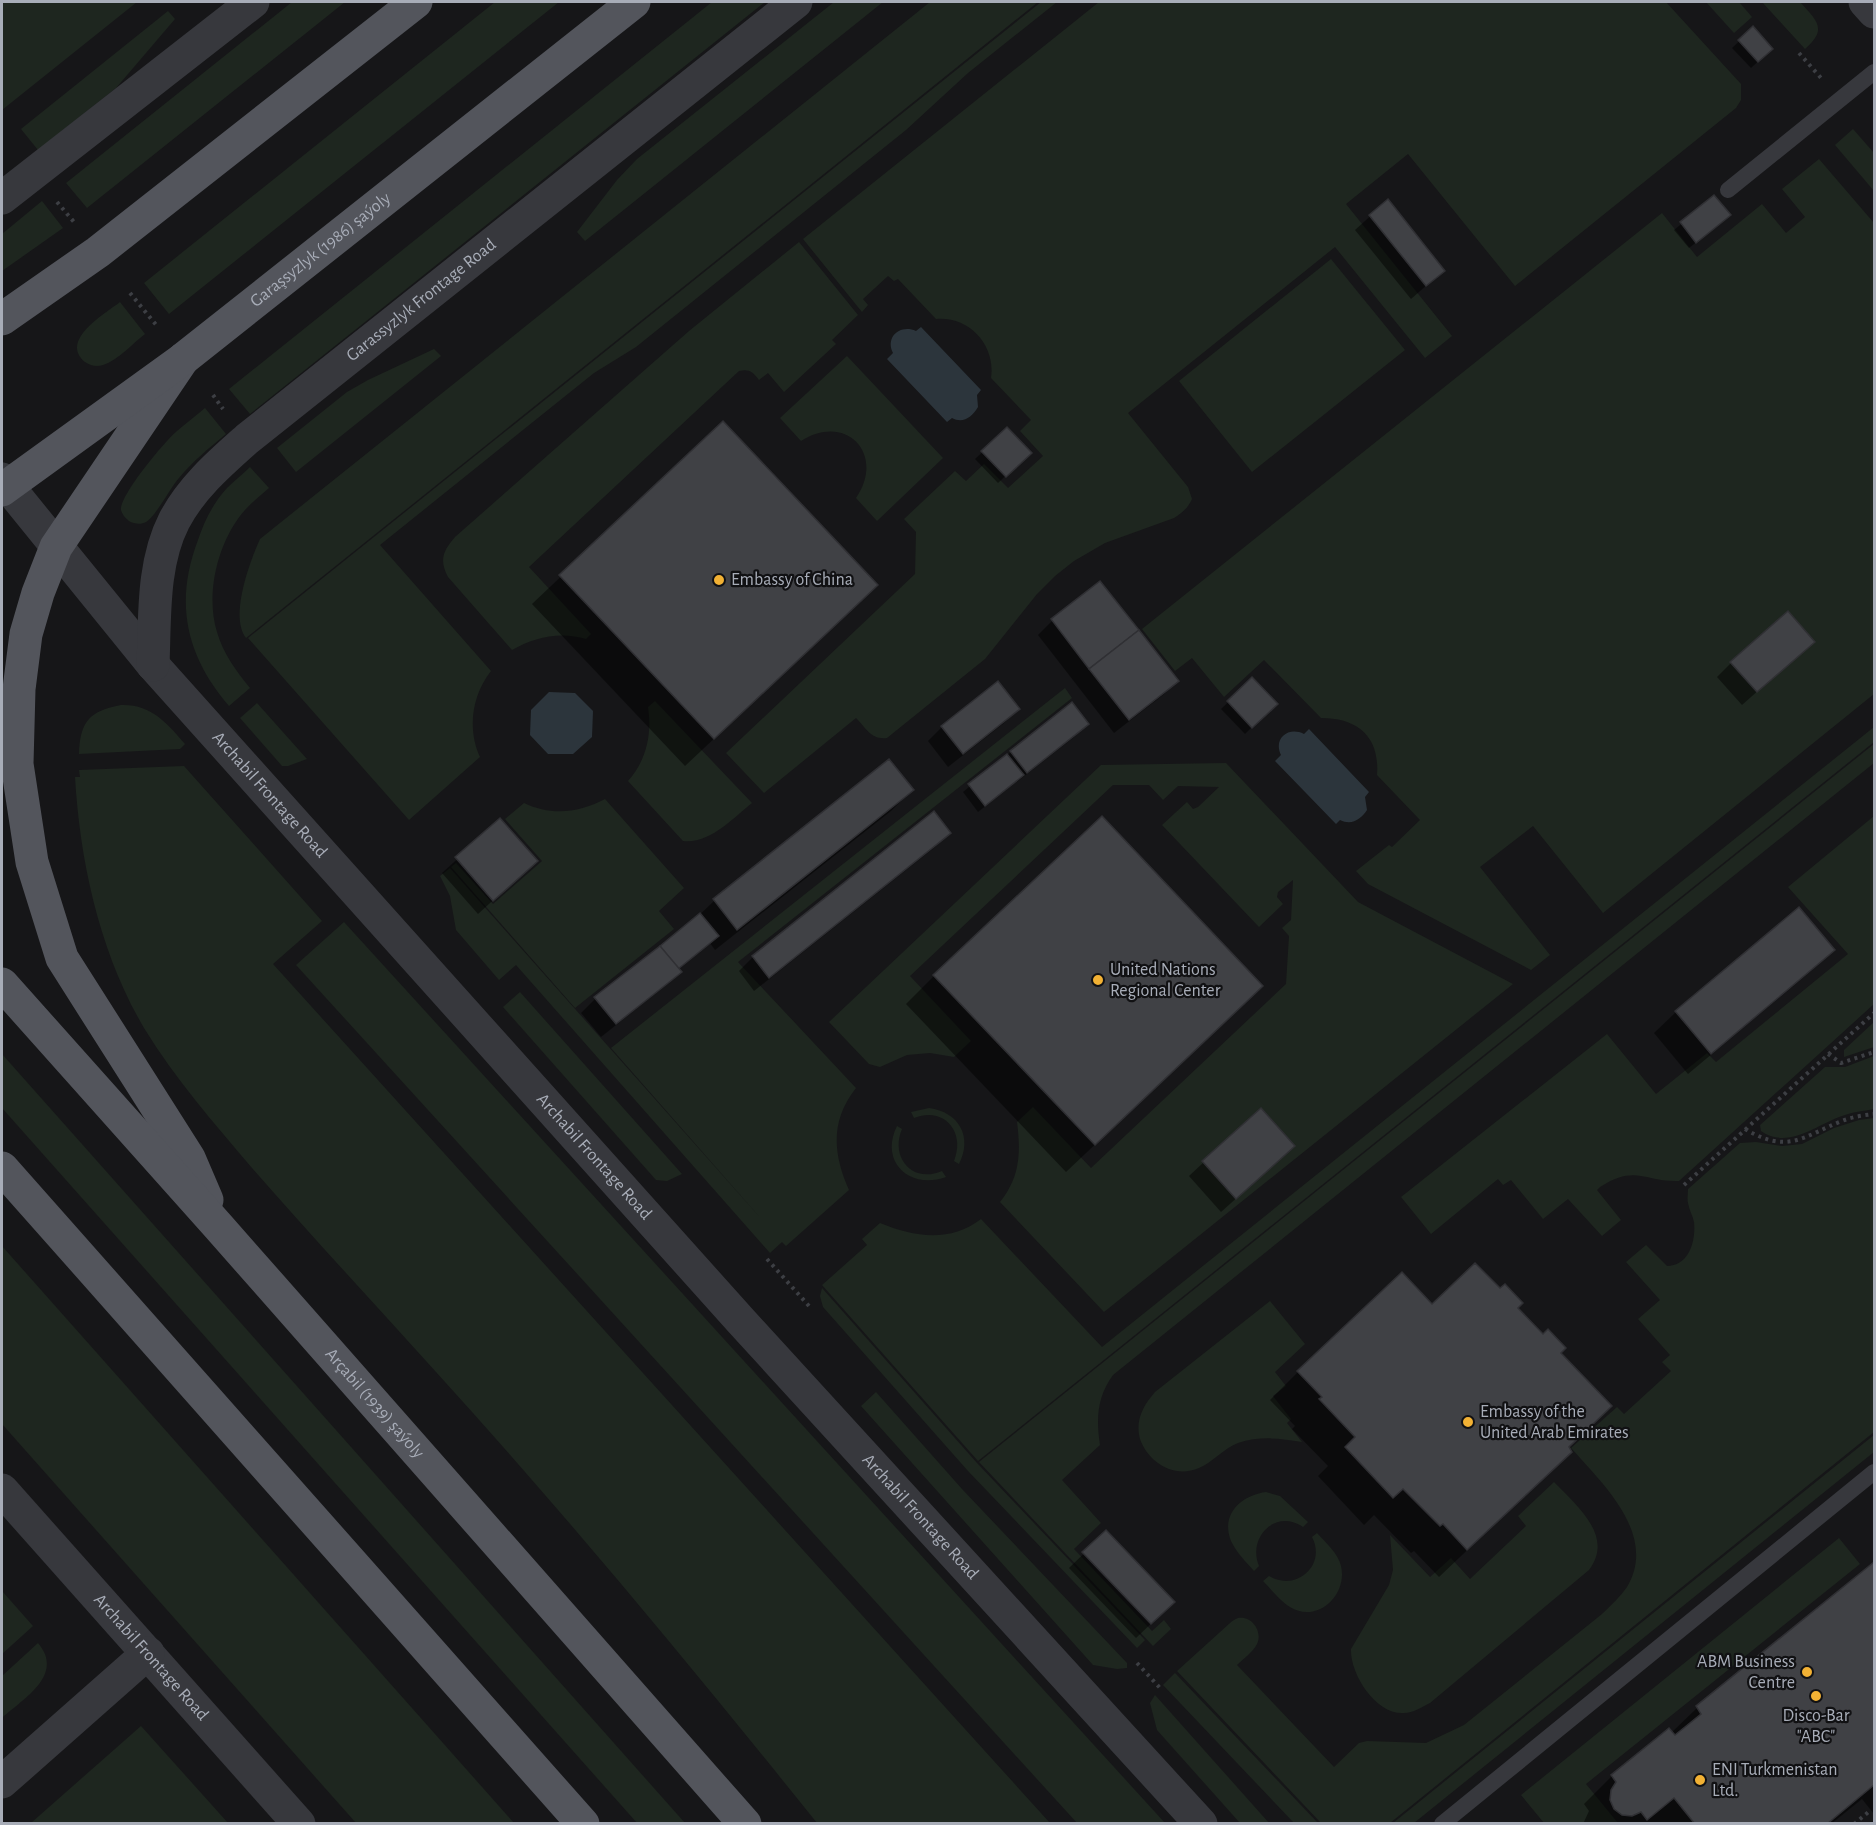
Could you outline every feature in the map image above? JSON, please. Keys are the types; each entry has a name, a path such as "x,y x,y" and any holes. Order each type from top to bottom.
{"main road":[{"path":"2,319 98,252 416,2"},
{"name":"Garaşsyzlyk (1986) şaýoly","path":"3,485 183,359 634,2"},
{"path":"2,292 98,252"},
{"path":"183,359 56,547 38,593 26,634 19,688 17,764 33,862 62,958 189,1158 218,1226"},
{"name":"Arçabil (1939) şaýoly","path":"2,984 745,1824"},
{"path":"2,1168 583,1824"}],"street":[{"path":"2,198 253,2"},
{"name":"Garassyzlyk Frontage Road","path":"153,665 157,585 163,553 174,521 193,492 214,469 247,439 796,2"},
{"path":"1865,2 1875,12"},
{"name":"Archabil Frontage Road","path":"3,485 153,665 725,1303 1201,1824"},
{"name":"Archabil Frontage Road","path":"2,1490 299,1824"},
{"path":"2,1782 148,1653"}],"lane":[{"path":"1728,190 1875,72"},
{"path":"1442,1824 1875,1472"}],"path":[{"path":"52,195 74,222"},
{"path":"130,293 157,326"},
{"path":"1683,1185 1875,1013"},
{"path":"1828,1054 1840,1063 1875,1052"},
{"path":"1745,1129 1765,1139 1792,1141 1808,1137 1844,1120 1875,1114"},
{"path":"767,1259 809,1306"},
{"path":"1137,1663 1161,1689"},
{"path":"1854,1824 1871,1810"}],"shaded area":[{"path":"2,2 137,2 2,110"},
{"path":"292,2 345,2 87,208 66,183"},
{"path":"495,2 559,2 169,314 144,283"},
{"path":"712,2 765,2 250,414 229,389"},
{"path":"834,2 883,2 585,241 577,232 617,180 637,159"},
{"path":"930,2 1038,2 246,638 241,629 240,603 251,561 260,539"},
{"path":"1041,2 1057,2 968,73 906,130 636,347 594,373 380,545 491,671 479,691 473,712 474,735 480,757 409,820 248,638"},
{"path":"1099,2 1666,2 1741,84 1741,100 1736,108 1515,286 1408,154 1346,204 1452,336 1425,358 1335,247 1128,413 1188,487 1192,499 1184,510 1174,518 1105,543 1074,561 1037,594 985,659 887,738 873,735 856,718 764,793 726,753 915,574 916,532 904,519 955,471 966,481 984,464 1008,488 1043,456 1020,431 1031,420 991,378 989,354 978,335 959,322 936,319 898,279 894,281 888,276 863,299 868,305 862,312 803,239"},
{"path":"1706,2 1739,2 1752,17 1734,33"},
{"path":"1762,2 1800,2 1818,25 1812,42 1805,49"},
{"path":"168,11 175,19 116,88 38,150 21,129"},
{"path":"1853,129 1874,153 1874,191 1835,145"},
{"path":"1819,159 1874,223 1874,694 1603,913 1533,826 1480,867 1550,955 1531,970 1368,884 1356,871 1389,845 1392,847 1420,820 1377,775 1375,750 1364,732 1346,722 1321,718 1264,660 1224,697 1192,658 1175,671 1142,629 1662,213 1697,257 1762,204 1786,233 1805,217 1782,189"},
{"path":"42,201 63,228 2,271 2,234"},
{"path":"799,242 858,315 832,340 836,344 784,392 768,373 759,380 750,371 739,371 529,567 591,634 586,639 557,636 538,639 512,650 448,577 443,561 445,551 451,542 689,331"},
{"path":"1331,259 1405,350 1252,472 1179,381"},
{"path":"120,302 145,334 109,363 94,366 85,362 78,354 77,345 81,337 95,320"},
{"path":"921,327 981,390 977,395 978,407 967,418 956,420 952,418 947,422 887,359 893,353 891,342 896,333 905,329 916,331"},
{"path":"434,349 441,356 296,472 277,448 347,392"},
{"path":"847,356 943,458 877,521 856,498 864,482 866,466 864,453 857,442 833,431 818,433 801,441 780,418"},
{"path":"205,408 226,434 184,472 150,519 140,524 129,521 121,510 135,481 171,437"},
{"path":"250,467 269,488 248,507 236,522 221,552 213,585 217,632 230,661 250,688 229,706 214,687 194,648 188,628 187,585 200,533 210,513 227,488"},
{"path":"1065,688 1072,698 738,962 856,1088 842,1113 837,1138 840,1164 849,1190 786,1246 782,1242 770,1253 516,965 499,980 456,930 450,896 440,876 450,868 772,1231 611,1048"},
{"path":"549,692 575,693 593,711 592,737 573,754 548,754 530,735 531,710"},
{"path":"655,701 752,803 720,829 693,841 683,841 628,781 644,755 649,727 648,707"},
{"path":"257,703 307,759 282,766 240,718"},
{"path":"121,705 150,711 165,722 185,744 180,749 79,754 81,734 88,720 101,711"},
{"path":"1874,727 1874,742 978,1461 822,1285 867,1245 862,1239 880,1223 906,1232 944,1235 969,1227 981,1219 1102,1347"},
{"path":"1309,729 1369,792 1365,797 1367,810 1356,821 1340,820 1336,824 1275,761 1281,755 1279,744 1284,736 1293,732 1304,734"},
{"path":"1874,744 1874,763 1113,1375 1099,1408 1100,1445 1062,1480 1101,1523 1074,1549 1152,1631 1164,1620 1171,1629 1153,1646 979,1462"},
{"path":"1226,763 1358,902 1513,984 1104,1312 1000,1202 1007,1193 1015,1174 1019,1154 1017,1122 1033,1107 1091,1168 1286,984 1289,936 1282,928 1291,920 1293,880 1278,892 1277,897 1283,904 1259,927 1162,825 1187,802 1193,809 1198,807 1219,787 1178,786 1163,800 1149,785 1113,785 910,976 971,1041 954,1057 930,1053 907,1055 880,1067 869,1064 829,1022 1101,765"},
{"path":"184,766 322,921 273,964 1050,1823 817,1823 583,1539 209,1117 144,1028 115,969 87,874 75,777 80,777 79,770"},
{"path":"605,799 684,888 659,911 674,929 575,1008 451,867 456,863 493,904 542,861 505,819 524,803 544,810 565,811 595,804"},
{"path":"1874,816 1874,1004 1679,1181 1632,1175 1612,1180 1600,1187 1597,1190 1621,1220 1602,1236 1568,1199 1543,1219 1511,1180 1503,1185 1498,1179 1431,1234 1401,1197 1607,1034 1656,1094 1707,1053 1716,1062 1848,954 1788,887"},
{"path":"344,922 1165,1823 1077,1823 296,965"},
{"path":"520,992 682,1174 667,1181 656,1180 503,1007"},
{"path":"1874,1022 1874,1047 1844,1057 1844,1050"},
{"path":"2,1054 685,1823 637,1823 2,1108"},
{"path":"1874,1056 1874,1109 1846,1115 1792,1137 1781,1138 1761,1131 1760,1125 1825,1067 1845,1067"},
{"path":"929,1108 948,1115 960,1127 964,1135 964,1144 959,1164 954,1161 957,1140 950,1124 935,1116 925,1115 914,1118 911,1112"},
{"path":"1874,1118 1874,1432 1390,1823 1321,1823 1177,1671 1233,1621 1238,1618 1248,1619 1255,1625 1259,1634 1257,1644 1237,1665 1334,1767 1359,1743 1367,1741 1426,1743 1464,1725 1602,1614 1627,1587 1635,1568 1636,1548 1623,1512 1598,1478 1571,1448 1617,1407 1624,1414 1671,1371 1662,1362 1670,1355 1638,1319 1660,1300 1626,1262 1646,1245 1667,1266 1675,1265 1686,1257 1694,1237 1688,1189 1740,1143 1756,1142 1782,1146 1802,1144 1834,1128"},
{"path":"897,1126 902,1129 899,1149 906,1165 921,1174 942,1171 946,1177 921,1180 901,1170 892,1151 892,1139"},
{"path":"2,1246 514,1823 356,1823 2,1424"},
{"path":"822,1288 977,1463 1145,1640 1137,1648 968,1471 823,1307 820,1296"},
{"path":"1270,1301 1305,1344 1275,1372 1286,1386 1273,1396 1291,1419 1287,1423 1302,1442 1270,1438 1254,1439 1238,1443 1199,1468 1190,1471 1171,1470 1163,1466 1149,1455 1140,1439 1139,1419 1147,1403 1155,1392"},
{"path":"876,1392 962,1489 1127,1663 1127,1668 1117,1669 1093,1665 861,1406"},
{"path":"1874,1435 1874,1452 1414,1823 1393,1823"},
{"path":"1554,1482 1582,1511 1595,1533 1598,1545 1596,1557 1589,1570 1430,1703 1404,1713 1394,1712 1375,1700 1360,1681 1355,1670 1351,1649 1389,1585 1393,1570 1390,1535 1430,1577 1451,1558 1470,1579 1526,1526 1518,1516"},
{"path":"1266,1492 1280,1496 1308,1522 1303,1527 1293,1522 1283,1521 1266,1528 1257,1545 1256,1555 1259,1566 1254,1571 1233,1545 1228,1531 1228,1522 1231,1514 1241,1502"},
{"path":"1317,1533 1339,1561 1342,1577 1340,1587 1328,1604 1320,1609 1310,1612 1300,1611 1286,1605 1263,1581 1269,1576 1289,1581 1306,1573 1315,1558 1316,1548 1312,1537"},
{"path":"1839,1538 1860,1564 1586,1784 1618,1823 1544,1823 1521,1795"},
{"path":"2,1591 33,1626 2,1654"},
{"path":"38,1643 45,1655 47,1665 44,1676 30,1694 2,1718 2,1676"},
{"path":"1175,1673 1318,1823 1294,1823 1163,1685"},
{"path":"1155,1695 1269,1823 1240,1823 1157,1730 1150,1703"},
{"path":"141,1726 228,1823 31,1823"}],"building":[{"path":"1753,26 1773,49 1758,62 1738,40"},
{"path":"1714,195 1731,215 1696,243 1680,222"},
{"path":"1388,199 1445,271 1426,286 1369,215"},
{"name":"Embassy of China","path":"723,421 878,585 714,739 559,575"},
{"path":"1007,427 1032,453 1006,477 981,451"},
{"path":"1100,581 1139,630 1089,669 1051,619"},
{"path":"1788,611 1815,642 1757,692 1730,662"},
{"path":"1139,630 1179,681 1129,720 1089,669"},
{"path":"1252,677 1278,704 1252,728 1227,701"},
{"path":"998,681 1020,709 963,754 941,726"},
{"path":"1072,702 1089,724 1027,773 1010,751"},
{"path":"1007,754 1024,775 985,806 968,784"},
{"path":"889,759 914,790 737,930 713,899"},
{"path":"934,811 951,833 769,978 752,956"},
{"name":"United Nations Regional Center","path":"1102,816 1263,986 1095,1145 933,975"},
{"path":"500,818 538,861 493,901 455,857"},
{"path":"1799,907 1835,950 1711,1054 1675,1011"},
{"path":"700,913 719,936 678,969 660,946"},
{"path":"660,946 682,972 616,1024 594,997"},
{"path":"1261,1108 1295,1146 1236,1199 1202,1161"},
{"name":"Embassy of the United Arab Emirates","path":"1475,1263 1500,1288 1505,1284 1523,1303 1518,1308 1543,1334 1548,1329 1566,1348 1561,1353 1612,1406 1569,1447 1572,1452 1467,1550 1443,1524 1440,1526 1403,1489 1393,1498 1345,1447 1355,1437 1319,1399 1322,1397 1297,1371 1402,1272 1432,1304"},
{"path":"1106,1530 1175,1602 1151,1624 1082,1552"},
{"name":"ABM Business Centre","path":"1874,1562 1874,1785 1827,1824 1695,1824 1674,1798 1647,1820 1641,1812 1632,1816 1622,1815 1614,1809 1610,1800 1611,1790 1616,1782 1611,1775 1669,1728 1675,1735 1701,1714 1696,1706"}],"place":[{"name":"Embassy of China","path":"719,580"},
{"name":"United Nations Regional Center","path":"1098,980"},
{"name":"Embassy of the United Arab Emirates","path":"1468,1422"},
{"name":"ABM Business Centre","path":"1807,1672"},
{"name":"Disco-Bar \"ABC\"","path":"1816,1696"},
{"name":"ENI Turkmenistan Ltd.","path":"1700,1780"}]}
